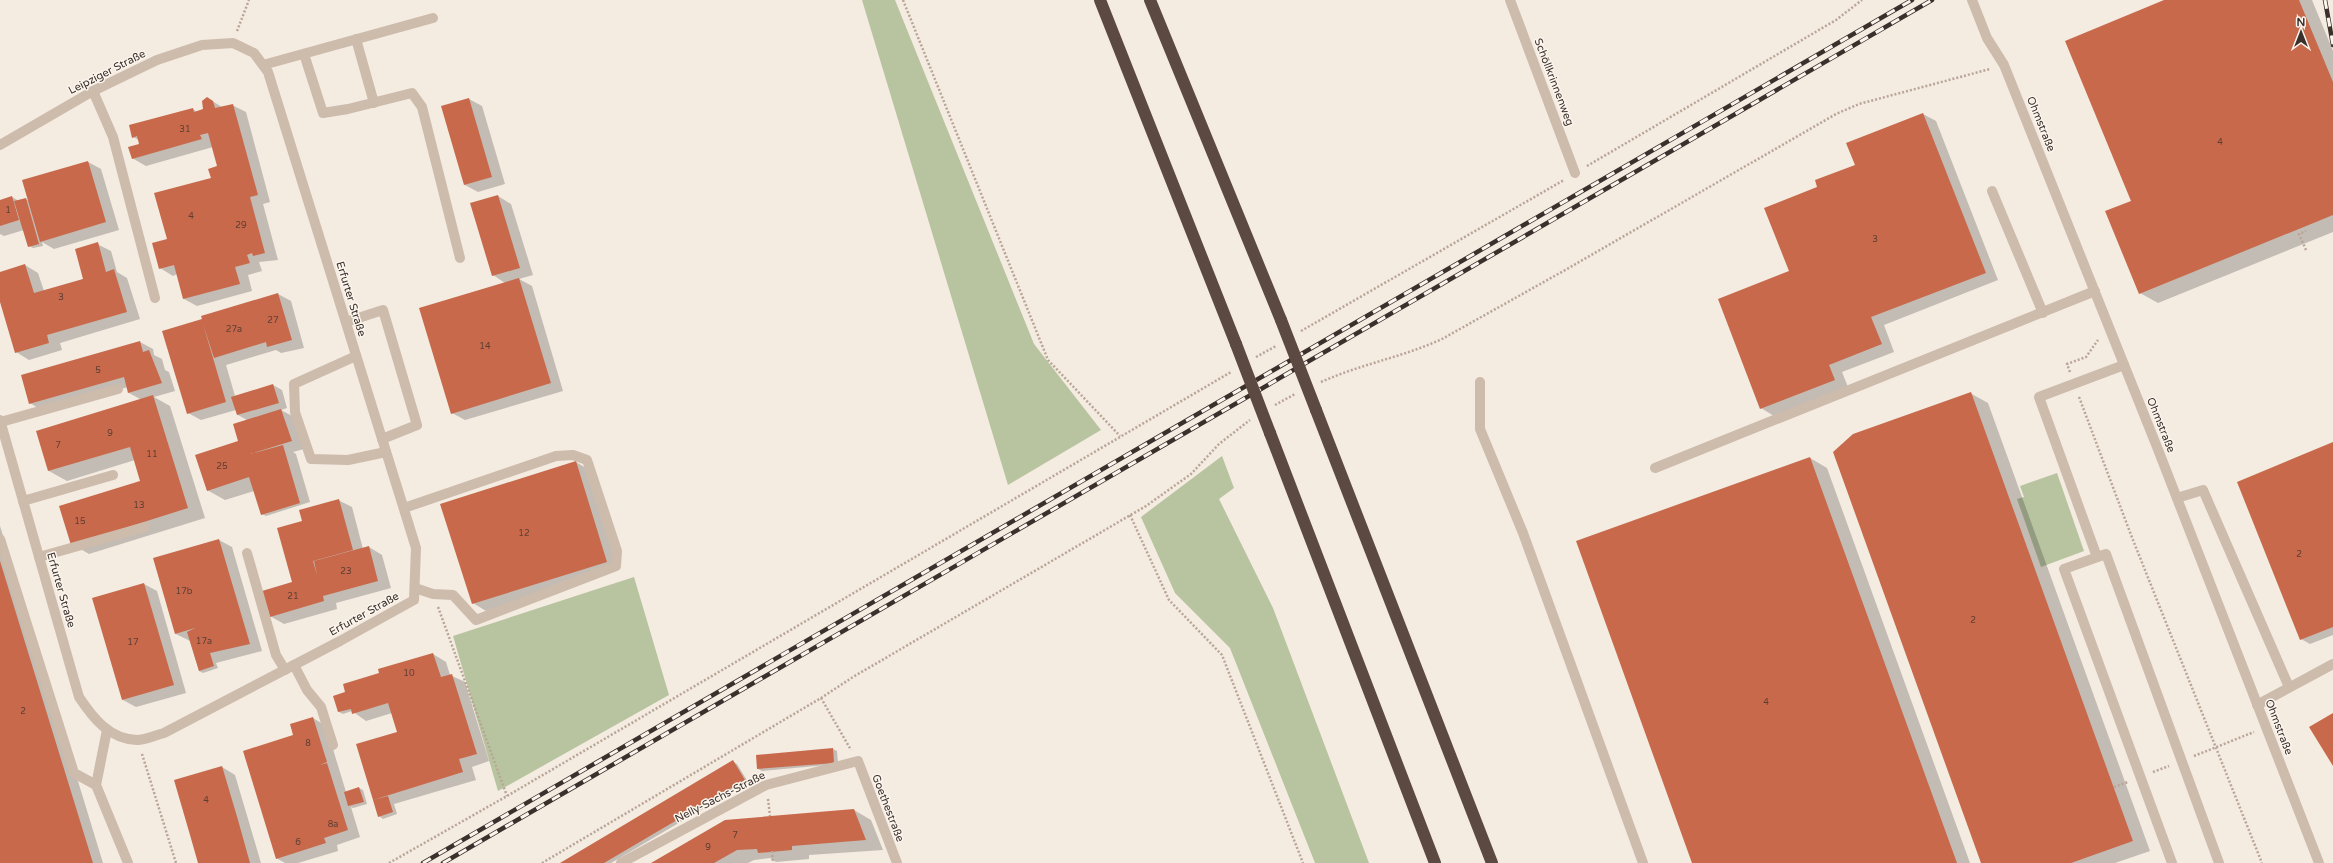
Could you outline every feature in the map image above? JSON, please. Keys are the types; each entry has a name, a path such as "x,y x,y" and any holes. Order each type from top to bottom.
{"highway":[{"path":"1100,0 1236,344 1435,863"},
{"path":"1150,0 1281,320 1492,863"}],"street":[{"name":"Schöllkrinnenweg","path":"1510,0 1575,173"},
{"name":"Ohmstraße","path":"1972,0 1987,38 2004,65 2095,291 2319,863"},
{"path":"263,65 433,18"},
{"path":"356,39 374,103"},
{"name":"Erfurter Straße","path":"0,421 79,697 92,717 107,730 120,737 138,740 164,732 289,668 414,600 416,548 268,72 254,53 233,43"},
{"name":"Leipziger Straße","path":"0,146 93,91 165,58 202,45 233,43"},
{"path":"304,54 323,113 374,103 412,93 422,107 460,258"},
{"path":"93,91 113,137 155,298"},
{"path":"1992,191 2043,312"},
{"path":"1655,468 2095,291"},
{"path":"346,322 383,310 417,425 382,439"},
{"path":"356,356 294,384 295,412 311,459 348,460 386,452"},
{"path":"2097,557 2039,396 2124,365"},
{"path":"1480,382 1480,429 1522,533 1644,863"},
{"path":"0,421 118,389"},
{"path":"404,508 556,456 573,455 587,460 617,551 616,566 476,620 453,595 433,594 415,588"},
{"path":"23,501 113,475"},
{"path":"2177,498 2203,490 2289,687"},
{"path":"39,557 145,527"},
{"path":"0,539 29,635 74,772 96,785"},
{"path":"247,553 276,656 289,668 321,707 333,745"},
{"path":"2170,862 2064,569 2106,554 2219,863"},
{"path":"2257,705 2333,664"},
{"path":"107,730 96,785 128,863"},
{"name":"Nelly-Sachs-Straße","path":"621,863 766,785 858,761"},
{"name":"Goethestraße","path":"858,761 897,863"}],"path":[{"path":"233,43 249,0"},
{"path":"903,0 1048,360 1120,436"},
{"path":"1300,332 1829,24 1862,0"},
{"path":"2306,231 2299,234 2306,250"},
{"path":"2109,327 2086,356 2068,364 2074,384 2131,535 2262,863"},
{"path":"1251,360 1279,344"},
{"path":"389,863 507,796 1238,368"},
{"path":"1130,515 1169,600 1222,655 1303,863"},
{"path":"433,594 507,796"},
{"path":"821,698 858,761"},
{"path":"138,740 176,863"},
{"path":"772,851 773,863"}],"green space":[{"path":"862,0 895,0 1034,344 1101,430 1008,485"},
{"path":"1222,456 1234,488 1219,499 1273,608 1369,863 1315,863 1230,648 1175,593 1141,517"},
{"path":"2057,473 2084,551 2041,567 2017,499 2024,497 2020,486"},
{"path":"634,577 669,695 498,791 453,636"}],"building":[{"path":"2164,0 2299,0 2333,82 2333,215 2139,294 2105,211 2131,201 2065,41"},
{"path":"207,97 213,101 215,108 233,104 258,195 250,197 265,253 253,256 252,253 247,255 250,263 235,267 240,284 183,299 174,265 159,269 152,243 167,239 154,193 211,178 208,169 217,166 208,133 200,135 202,139 132,159 128,147 139,144 137,136 132,138 129,125 193,108 194,112 203,109 202,101"},
{"path":"469,98 492,177 464,185 441,106"},
{"path":"1923,113 1986,273 1871,317 1882,344 1829,365 1835,380 1760,409 1718,299 1789,271 1764,208 1817,187 1815,180 1855,165 1846,143"},
{"path":"88,161 106,222 40,242 22,180"},
{"path":"498,195 520,268 492,276 470,203"},
{"path":"12,196 19,220 0,226 0,200"},
{"path":"26,198 39,244 28,247 14,201"},
{"path":"98,242 106,272 114,269 127,312 47,335 49,343 15,353 0,302 0,272 25,264 34,293 83,279 75,249"},
{"path":"519,278 551,383 451,414 419,308"},
{"path":"278,293 292,340 267,347 266,342 214,358 203,324 226,402 187,414 162,331 202,319 201,316"},
{"path":"140,341 143,352 149,350 162,383 128,393 124,377 29,404 21,375"},
{"path":"273,384 279,403 237,415 231,397"},
{"path":"1971,392 2133,841 2071,863 1981,863 1833,452 1853,434"},
{"path":"153,395 188,508 71,545 59,506 140,481 130,447 48,471 36,431"},
{"path":"281,409 292,441 250,454 283,445 300,503 261,515 249,477 207,491 195,455 238,441 233,424"},
{"path":"2333,442 2333,627 2300,640 2237,482"},
{"path":"1810,457 1957,863 1692,863 1576,541"},
{"path":"576,461 607,562 472,604 440,504"},
{"path":"339,499 353,550 313,561 317,575 314,561 369,546 378,581 323,596 324,601 270,617 262,591 292,582 277,528 302,521 299,510"},
{"path":"219,539 250,644 210,653 214,666 199,671 187,632 195,628 175,634 153,558"},
{"path":"0,561 93,863 0,863"},
{"path":"144,583 174,685 122,700 92,598"},
{"path":"433,653 441,677 452,674 477,754 459,759 463,772 373,800 356,744 397,732 388,703 352,714 351,709 338,712 333,696 345,692 343,684 379,673 378,669"},
{"path":"2333,713 2333,766 2309,727"},
{"path":"313,717 327,762 320,765 327,763 348,830 324,838 326,843 276,859 243,751 293,735 290,724"},
{"path":"833,748 834,763 757,769 756,755"},
{"path":"733,760 745,780 604,863 560,863"},
{"path":"222,766 250,863 198,863 174,780"},
{"path":"359,787 364,802 348,806 344,792"},
{"path":"388,796 393,812 378,817 373,800"},
{"path":"854,809 866,840 792,846 792,850 758,853 757,849 737,850 714,863 651,863 725,820"}],"railway":[{"path":"423,863 1912,0"},
{"path":"443,863 1932,0"},
{"path":"2325,0 2333,45"}]}
